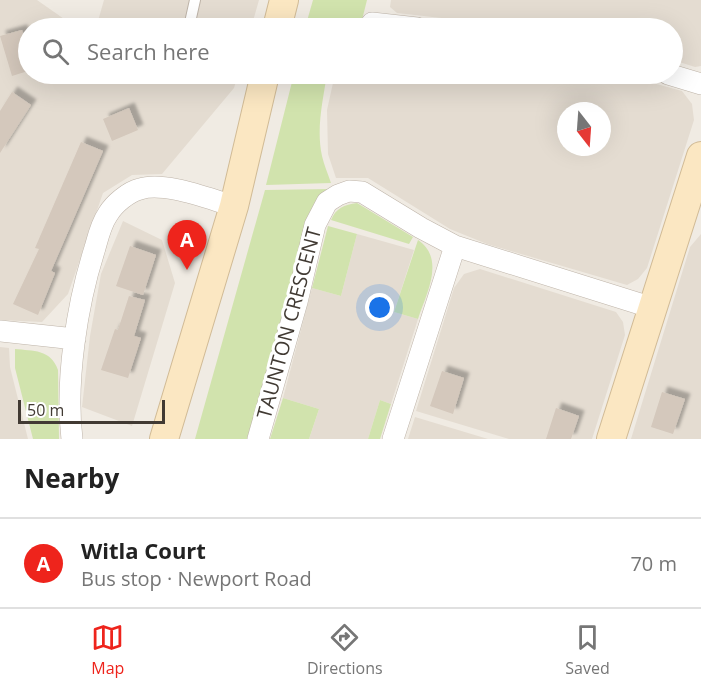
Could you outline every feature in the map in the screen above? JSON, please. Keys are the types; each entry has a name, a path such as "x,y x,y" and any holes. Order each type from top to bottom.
{"main road":[{"path":"280,18 284,0"},
{"path":"164,439 234,206 263,84"},
{"path":"611,439 653,308 692,212 701,156"}],"street":[{"path":"683,79 701,84"},
{"path":"72,439 69,418 75,339 83,289 100,231 108,214 121,200 136,190 146,187 164,187 234,206"},
{"name":"TAUNTON CRESCENT","path":"258,439 297,302 315,225 327,202 350,191 362,192 455,246 653,308"},
{"path":"393,439 455,246"},
{"path":"0,331 75,339"}],"lane":[{"path":"191,18 195,0"}],"shaded area":[{"path":"0,0 37,0 63,18 18,18 18,84 235,84 162,174 132,175 103,193 68,294 42,322 0,320"},
{"path":"104,0 259,0 254,18 99,18"},
{"path":"391,0 701,0 701,66 695,67 683,63 683,18 441,18 397,13 390,7"},
{"path":"333,84 656,84 682,91 692,104 694,120 647,268 638,279 627,285 487,244 450,229 368,178 336,178 328,154 327,110"},
{"path":"123,221 162,240 175,283 132,426 82,407 90,336 101,274"},
{"path":"357,234 414,250 394,312 418,319 391,404 380,400 368,439 309,439 319,409 283,398 312,288 341,296"},
{"path":"701,234 701,439 631,439 690,247"},
{"path":"480,269 616,312 623,322 625,335 592,439 509,439 416,411 454,288 464,274"},
{"path":"0,347 9,348 10,367 28,439 0,439"},
{"path":"415,417 488,439 408,439"}],"green space":[{"path":"313,0 367,0 362,18 308,18"},
{"path":"291,84 326,84 320,146 331,183 266,185"},
{"path":"331,189 299,260 247,439 195,439 265,190"},
{"path":"357,203 413,237 409,244 331,220 341,208"},
{"path":"328,226 357,234 341,296 312,288"},
{"path":"418,240 431,257 432,277 418,319 394,312"},
{"path":"15,349 41,352 55,363 58,370 59,439 33,439 15,368"},
{"path":"283,398 319,409 309,439 270,439"},
{"path":"380,400 391,404 380,439 368,439"}],"building":[{"path":"18,31 18,74 12,76 0,36"},
{"path":"12,92 31,105 0,153 0,111"},
{"path":"129,108 138,130 112,141 103,119"},
{"path":"81,142 103,151 51,271 55,273 38,315 13,304 39,249 35,248"},
{"path":"130,246 156,255 143,295 116,286"},
{"path":"129,296 145,300 134,336 141,338 128,378 101,370"},
{"path":"442,371 464,378 453,414 430,406"},
{"path":"662,392 685,399 673,434 651,427"},
{"path":"556,408 579,416 571,439 546,439"}],"place":[{"name":"Witla Court","path":"187,270"}]}
